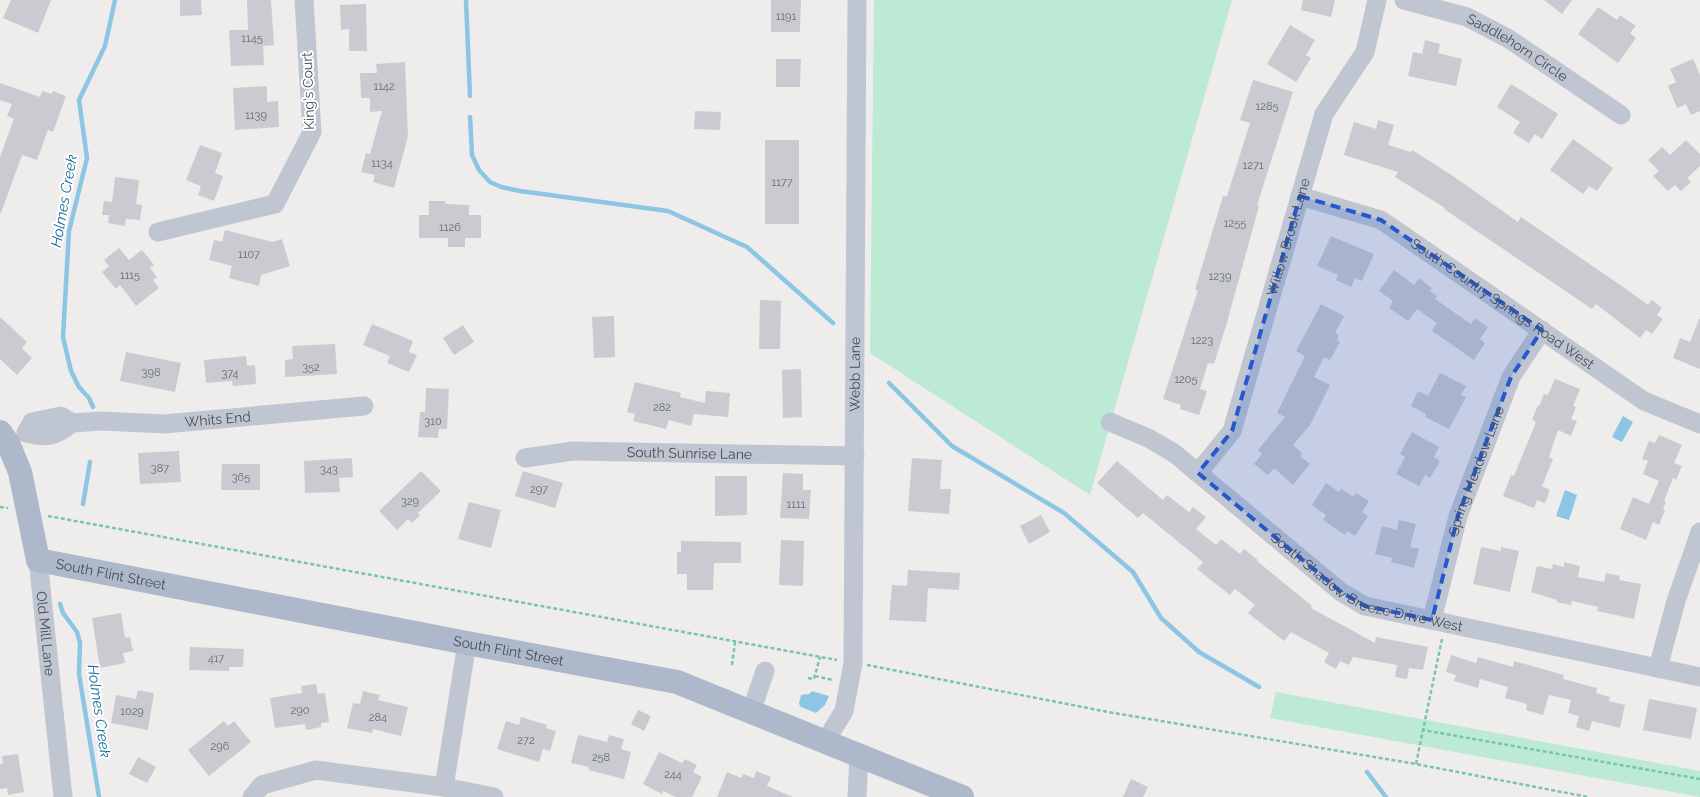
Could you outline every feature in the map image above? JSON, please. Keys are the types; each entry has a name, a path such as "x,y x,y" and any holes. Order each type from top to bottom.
{"main road":[{"name":"Old Mill Lane","path":"11,436 38,560"},
{"name":"South Flint Street","path":"38,560 677,682 962,797"}],"street":[{"name":"King's Court","path":"158,232 275,204 312,132 304,0"},
{"name":"Webb Lane","path":"825,742 844,711 853,663 857,0"},
{"name":"Willow Brook Lane","path":"1198,473 1232,431 1324,114 1365,52 1378,0"},
{"name":"Saddlehorn Circle","path":"1404,0 1467,18 1509,38 1621,115"},
{"name":"South Country Springs Road West","path":"1300,196 1381,220 1644,401 1700,424"},
{"name":"Spring Meadow Lane","path":"1438,626 1458,516 1511,377 1542,330"},
{"name":"Whits End","path":"11,436 32,422 61,416 72,423 102,421 164,424 364,406"},
{"name":"South Shadow Breeze Drive West","path":"1110,422 1148,438 1174,453 1341,592 1365,606 1438,626 1658,668 1700,678"},
{"name":"South Sunrise Lane","path":"525,458 573,451 855,456"},
{"path":"1658,668 1676,601 1700,532"},
{"name":"Old Mill Lane","path":"38,560 64,797"},
{"path":"444,787 467,643"},
{"path":"752,712 765,671"},
{"path":"857,797 859,755"},
{"path":"252,797 262,785 316,770 444,787 494,797"}],"path":[{"path":"0,507 735,641 1108,712 1416,764 1588,797"},
{"path":"1416,764 1423,730 1438,626"},
{"path":"732,665 735,641"},
{"path":"808,678 814,679 820,657"},
{"path":"815,676 835,680"},
{"path":"1423,730 1700,780"}],"highlighted area":[{"path":"1300,196 1381,220 1542,330 1511,377 1458,516 1432,620 1365,606 1341,592 1198,473 1232,431"}],"green space":[{"path":"874,0 1232,0 1090,495 870,353"},
{"path":"1276,692 1700,771 1700,797 1270,718"}],"water":[{"path":"1623,416 1633,422 1622,442 1612,437"},
{"path":"1565,490 1577,495 1569,520 1556,516"},
{"path":"812,691 829,696 825,705 816,713 801,707 799,704 801,695 809,694"}],"building":[{"path":"11,0 51,0 38,33 3,18"},
{"path":"180,0 201,0 202,15 180,16"},
{"path":"247,0 271,0 274,45 263,46 264,65 231,66 229,30 248,30"},
{"path":"771,0 801,0 800,32 771,32"},
{"path":"1303,0 1335,0 1331,17 1301,10"},
{"path":"1544,0 1572,0 1562,14"},
{"path":"366,4 367,51 349,51 349,29 341,30 340,5"},
{"path":"1598,7 1617,20 1620,15 1636,26 1630,33 1636,38 1618,63 1578,34"},
{"path":"1290,25 1315,40 1306,55 1311,58 1296,82 1267,64"},
{"path":"1425,40 1440,44 1438,53 1462,59 1456,86 1408,76 1413,52 1422,54"},
{"path":"776,59 801,59 800,87 776,87"},
{"path":"1693,59 1700,75 1700,111 1691,115 1686,104 1677,108 1668,86 1676,82 1670,69"},
{"path":"405,62 408,136 394,188 373,182 375,175 361,172 366,153 370,154 382,111 370,112 370,98 361,98 360,73 377,73 376,64"},
{"path":"1253,80 1293,92 1257,205 1259,206 1226,326 1214,364 1208,363 1200,389 1207,391 1199,415 1180,409 1181,405 1163,399 1198,290 1195,290 1223,196 1227,196 1250,123 1240,120"},
{"path":"0,83 40,97 42,91 52,94 53,91 66,96 53,132 48,130 37,160 22,155 1,213 0,157 14,119 7,116 12,104 0,100"},
{"path":"1511,84 1558,114 1542,139 1535,134 1529,143 1513,133 1520,122 1497,107"},
{"path":"267,86 267,102 278,101 279,127 235,130 233,88"},
{"path":"695,111 721,112 720,130 694,129"},
{"path":"1378,120 1394,125 1388,145 1411,152 1412,150 1453,176 1518,222 1521,217 1648,305 1652,300 1662,308 1657,315 1663,319 1652,334 1646,330 1640,338 1596,304 1592,309 1445,208 1395,177 1398,172 1344,155 1354,122 1376,129"},
{"path":"1573,139 1613,168 1597,191 1589,186 1583,194 1550,170"},
{"path":"765,140 799,140 799,224 765,224"},
{"path":"1686,140 1700,154 1700,166 1687,178 1691,182 1681,191 1675,185 1668,191 1653,176 1659,171 1648,160 1662,147 1670,155"},
{"path":"200,145 222,153 215,173 223,176 214,201 198,195 201,186 186,180"},
{"path":"115,177 139,180 136,204 142,205 140,220 126,219 125,226 108,223 109,215 102,215 104,201 112,202"},
{"path":"429,201 445,201 445,204 469,205 469,215 481,215 481,238 465,238 465,247 448,247 448,238 419,238 419,215 429,215"},
{"path":"225,230 273,242 282,239 290,266 261,275 259,286 229,278 232,266 209,260 214,240 222,242"},
{"path":"1331,236 1374,254 1362,281 1355,278 1351,287 1336,280 1338,275 1317,266"},
{"path":"119,248 129,260 142,250 154,265 150,268 157,277 153,280 159,288 136,306 120,285 116,289 102,272 109,266 104,260"},
{"path":"1394,270 1414,285 1419,278 1432,288 1430,291 1437,296 1435,299 1471,324 1475,318 1488,327 1480,339 1485,343 1474,360 1432,331 1437,323 1417,309 1408,321 1389,308 1393,301 1379,291"},
{"path":"760,300 781,301 780,349 759,349"},
{"path":"1321,304 1344,316 1335,333 1339,335 1337,340 1340,342 1330,360 1324,357 1314,377 1330,385 1310,425 1293,445 1302,453 1300,456 1310,464 1293,485 1274,468 1268,475 1254,464 1262,454 1258,450 1285,417 1277,413 1305,356 1296,351"},
{"path":"614,316 615,357 594,358 592,317"},
{"path":"0,317 27,342 22,348 32,358 17,375 0,359"},
{"path":"1699,319 1700,369 1673,358 1680,338 1690,342"},
{"path":"372,324 413,341 409,352 417,355 409,372 387,363 390,356 363,345"},
{"path":"463,325 474,342 454,355 443,338"},
{"path":"335,344 337,374 285,377 285,360 293,359 292,346"},
{"path":"126,352 181,363 175,392 120,381"},
{"path":"246,356 247,366 255,365 256,384 233,386 232,381 206,383 204,360"},
{"path":"801,369 802,417 783,418 782,370"},
{"path":"1440,373 1466,386 1461,395 1466,397 1449,429 1425,417 1426,414 1411,406 1418,391 1428,396"},
{"path":"1555,379 1580,389 1573,406 1576,407 1571,419 1577,421 1571,436 1558,430 1549,457 1553,459 1542,486 1550,490 1545,503 1537,500 1534,508 1503,496 1511,475 1514,476 1536,422 1532,420 1538,405 1544,394 1548,395"},
{"path":"635,382 681,393 680,397 705,403 706,391 730,393 728,417 694,414 691,426 669,420 666,429 633,421 635,414 627,412"},
{"path":"426,388 449,389 447,429 439,429 438,438 418,437 420,412 425,412"},
{"path":"1412,432 1439,447 1434,457 1440,461 1430,478 1425,475 1419,486 1396,474 1405,457 1400,454"},
{"path":"1659,435 1682,445 1674,463 1682,466 1676,480 1673,478 1664,501 1666,502 1663,509 1665,510 1659,525 1653,522 1646,540 1620,529 1633,497 1649,504 1659,481 1643,474 1648,461 1642,459 1649,441 1655,443"},
{"path":"179,451 181,482 140,484 138,453"},
{"path":"352,458 353,477 339,478 340,492 305,493 304,461"},
{"path":"912,458 942,460 940,489 951,489 949,514 908,511"},
{"path":"1117,461 1163,500 1167,495 1189,512 1193,507 1206,517 1196,529 1216,545 1221,539 1240,554 1244,549 1312,606 1311,608 1375,643 1376,637 1428,647 1423,670 1409,668 1407,679 1395,677 1397,665 1353,657 1349,665 1340,661 1336,669 1324,662 1329,653 1291,632 1284,641 1248,613 1255,605 1235,589 1230,595 1197,569 1203,562 1143,513 1138,518 1097,483"},
{"path":"222,464 260,464 260,490 221,490"},
{"path":"421,471 441,491 418,513 420,515 412,523 408,519 397,530 379,511"},
{"path":"523,471 563,483 555,508 515,496"},
{"path":"783,473 803,474 803,490 811,490 809,519 780,518"},
{"path":"715,476 747,476 747,515 715,516"},
{"path":"1326,483 1339,492 1341,489 1354,497 1356,493 1369,501 1362,512 1368,516 1355,536 1347,531 1345,535 1323,520 1326,515 1312,505"},
{"path":"469,502 501,510 491,548 458,539"},
{"path":"1041,515 1050,532 1029,544 1020,526"},
{"path":"1399,520 1416,524 1410,547 1419,549 1414,568 1391,562 1392,558 1375,554 1382,526 1397,530"},
{"path":"781,540 804,541 803,586 779,585"},
{"path":"681,541 741,542 741,563 714,563 713,590 687,590 687,574 677,574 677,552 681,552"},
{"path":"1481,547 1501,551 1501,547 1519,551 1510,592 1473,584"},
{"path":"1564,562 1580,566 1578,577 1604,582 1606,573 1620,576 1619,580 1641,584 1634,619 1597,611 1598,607 1572,601 1571,605 1556,602 1557,600 1531,592 1537,566 1552,569 1553,564 1564,567"},
{"path":"908,570 960,573 959,590 928,588 926,622 889,620 892,585 907,586"},
{"path":"121,613 125,638 130,637 133,651 123,653 125,663 100,668 92,618"},
{"path":"190,647 244,649 243,667 229,667 229,671 189,670"},
{"path":"1451,655 1476,663 1478,657 1513,667 1514,661 1564,675 1563,679 1597,688 1596,693 1610,697 1609,701 1625,705 1620,728 1592,721 1589,731 1576,727 1579,716 1568,713 1571,700 1549,695 1543,715 1526,710 1527,704 1505,698 1508,687 1480,679 1478,688 1454,681 1456,675 1446,672"},
{"path":"316,684 318,694 325,693 329,722 321,723 321,727 306,730 305,724 275,728 270,698 302,693 301,686"},
{"path":"138,690 154,693 148,730 111,723 116,695 136,699"},
{"path":"363,691 380,695 378,700 408,707 401,736 373,729 372,733 347,728 353,703 360,704"},
{"path":"1649,699 1697,708 1691,739 1643,730"},
{"path":"638,710 651,716 644,731 631,724"},
{"path":"521,717 547,725 546,728 556,731 550,751 543,749 539,762 497,749 506,721 519,725"},
{"path":"224,721 228,726 234,721 251,742 209,776 188,750"},
{"path":"578,735 607,742 609,735 624,739 621,749 631,752 624,779 588,770 589,767 571,763"},
{"path":"659,752 682,763 685,759 697,765 693,772 702,777 692,797 676,797 663,791 662,794 643,784"},
{"path":"18,754 24,792 8,795 7,788 0,789 0,764 3,763 2,756"},
{"path":"138,757 156,767 147,783 129,774"},
{"path":"756,771 771,777 767,786 793,797 717,797 727,772 741,778 743,774 754,778"},
{"path":"1131,779 1148,787 1143,797 1123,797"}],"waterway":[{"name":"Holmes Creek","path":"93,407 89,398 79,387 71,371 63,337 69,231 87,158 79,100 105,46 115,0"},
{"path":"466,0 470,96"},
{"path":"470,117 472,155 479,170 490,182 501,187 520,191 668,211 747,247 833,323"},
{"path":"889,383 952,446 1064,513 1133,572 1161,618 1199,652 1259,687"},
{"name":"Holmes Creek","path":"83,504 90,462"},
{"name":"Holmes Creek","path":"60,604 63,613 77,632 80,643 79,674 99,797"},
{"path":"1367,772 1386,797"}]}
